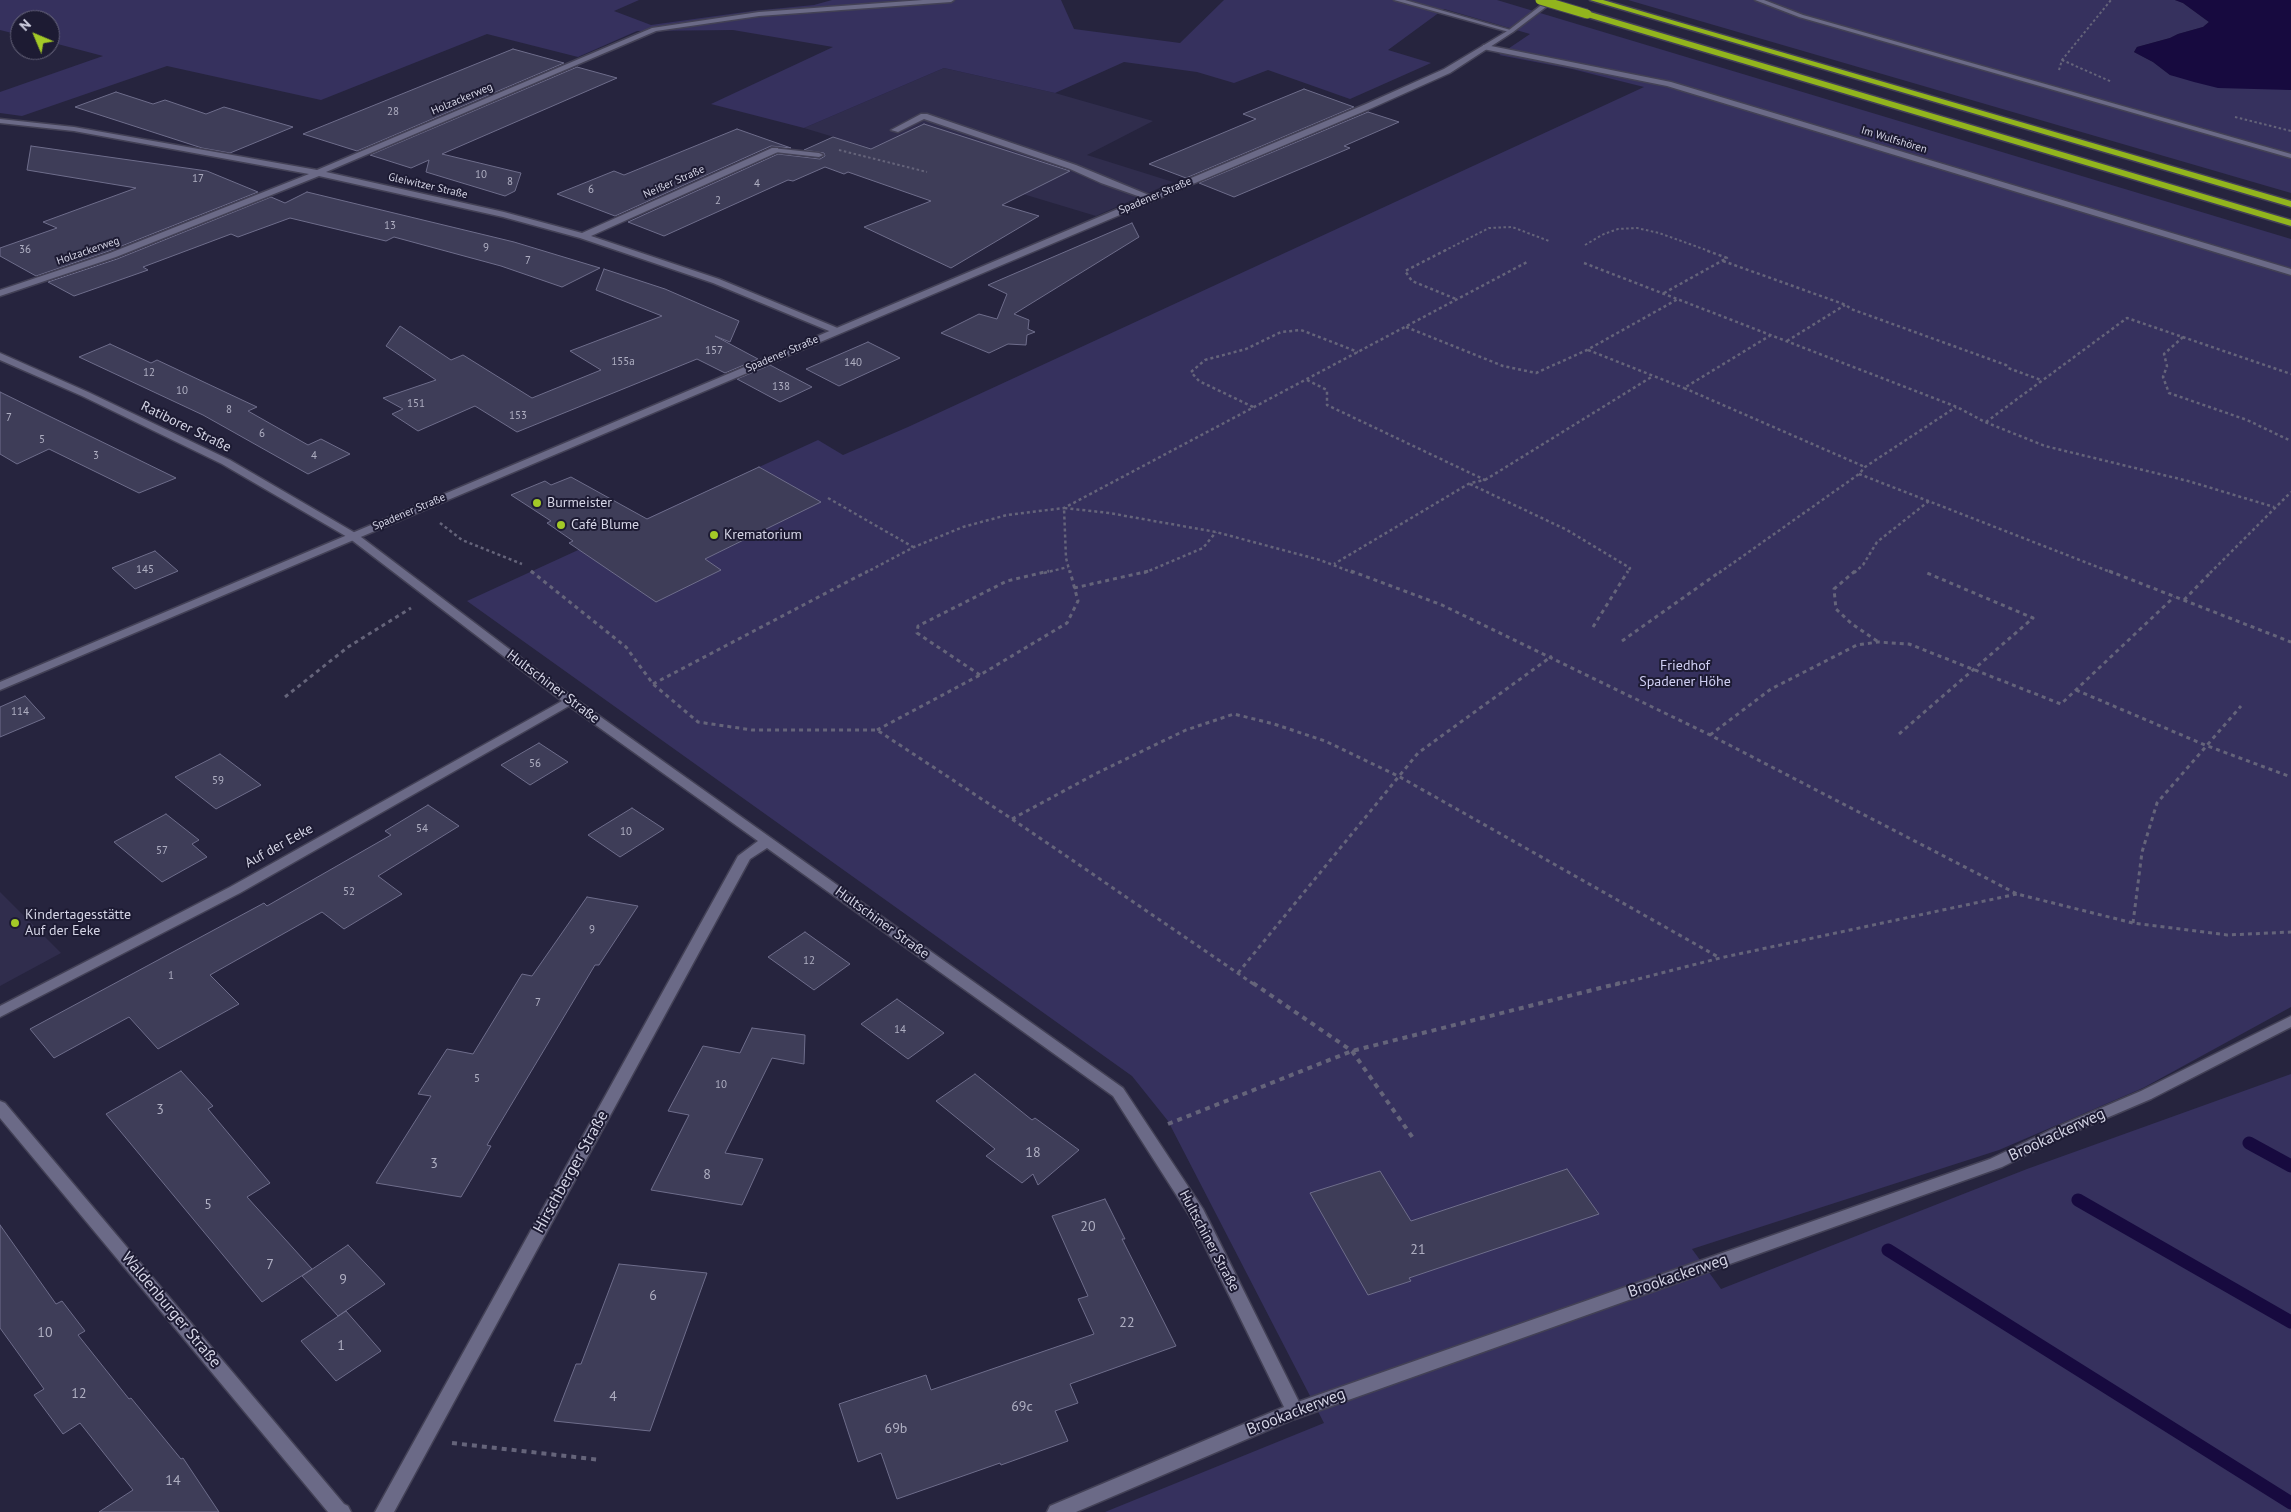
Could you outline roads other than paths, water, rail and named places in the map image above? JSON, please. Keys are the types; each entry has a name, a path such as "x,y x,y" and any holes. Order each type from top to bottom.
{"highway":[{"path":"1540,0 2291,223"},
{"path":"1594,0 2291,204"}],"street":[{"name":"Holzackerweg","path":"0,293 113,255 318,173 654,29 760,14 950,0"},
{"path":"1397,0 1511,31"},
{"name":"Spadener Straße","path":"0,686 1377,102 1447,71 1511,31 1552,0"},
{"path":"1758,0 1800,16 2291,156"},
{"name":"Im Wulfshören","path":"1486,47 1668,84 2291,272"},
{"path":"895,130 924,116 1073,167 1104,181 1152,198"},
{"name":"Gleiwitzer Straße","path":"0,121 74,129 318,173 583,236 716,282 837,331"},
{"name":"Neißer Straße","path":"583,236 775,150 819,155"},
{"name":"Ratiborer Straße","path":"0,356 85,394 226,462 354,536"},
{"name":"Hultschiner Straße","path":"354,536 570,701 1118,1092 1198,1214 1295,1411"},
{"name":"Auf der Eeke","path":"0,1012 235,890 570,701"},
{"name":"Hirschberger Straße","path":"384,1512 745,856 768,842"},
{"name":"Brookackerweg","path":"1056,1512 1295,1411 1996,1163 2064,1130 2146,1095 2291,1021"},
{"name":"Waldenburger Straße","path":"0,1107 338,1510 342,1512"}],"waterway":[{"path":"2249,1143 2291,1166"},
{"path":"2078,1200 2291,1322"},
{"path":"1888,1250 2291,1503"}],"place":[{"name":"Burmeister","path":"537,503"},
{"name":"Café Blume","path":"561,525"},
{"name":"Krematorium","path":"714,535"},
{"name":"Kindertagesstätte Auf der Eeke","path":"15,923"}],"park label":[{"name":"Friedhof Spadener Höhe","path":"1685,674"}]}
